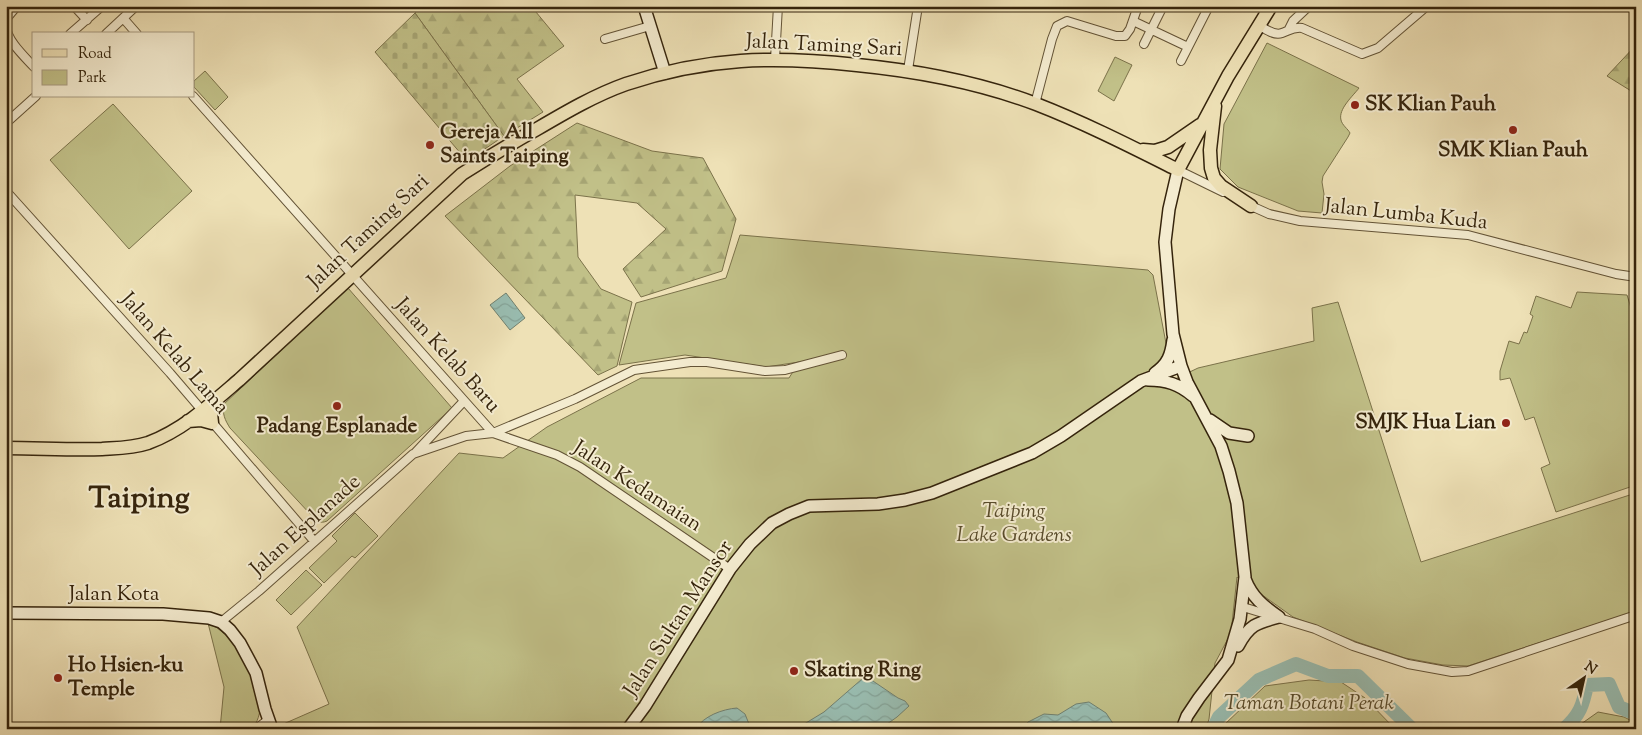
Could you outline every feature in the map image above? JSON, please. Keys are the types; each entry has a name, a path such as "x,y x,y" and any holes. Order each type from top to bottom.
{"main road":[{"path":"1178,170 1217,96 1271,6"},
{"name":"Jalan Taming Sari","path":"6,448 128,448 161,438 214,402 462,174 593,98 625,85 665,73 719,62 775,59 818,61 908,70 971,84 1035,104 1135,148 1178,170"},
{"path":"1217,96 1213,115 1210,150 1211,168 1214,178 1220,186 1251,206"},
{"path":"1135,148 1155,151 1168,147 1202,123"},
{"path":"188,421 201,420 212,423 211,413 214,402"}],"street":[{"path":"6,19 17,6"},
{"path":"74,6 87,20"},
{"path":"72,32 102,6"},
{"path":"108,32 136,6"},
{"path":"644,6 665,73"},
{"path":"775,59 778,6"},
{"path":"908,70 918,6"},
{"path":"1035,104 1057,26 1062,22 1067,22 1116,36 1125,36 1130,29 1138,6"},
{"path":"1144,44 1163,6"},
{"path":"1181,61 1210,6"},
{"path":"1289,29 1293,21 1309,6"},
{"path":"1259,25 1275,33 1282,33 1296,27 1310,30 1362,54 1378,48 1427,6"},
{"path":"124,18 136,32"},
{"path":"1133,21 1188,47"},
{"path":"6,26 12,40 32,65"},
{"path":"605,39 650,26"},
{"path":"6,123 34,98"},
{"name":"Jalan Kelab Baru","path":"195,98 493,433 575,399 634,370 690,362 707,362 766,371 785,370 842,355"},
{"path":"1178,170 1165,242 1173,334 1181,366 1221,446 1237,503 1245,577 1243,607 1235,641 1228,660"},
{"name":"Jalan Lumba Kuda","path":"1178,170 1269,214 1300,221 1468,235 1616,274 1636,277"},
{"name":"Jalan Kelab Lama","path":"6,191 170,373 314,541"},
{"path":"1145,380 1164,367 1170,358 1173,334"},
{"path":"1145,380 1181,366"},
{"path":"1145,380 1173,383 1184,388 1196,399"},
{"name":"Jalan Sultan Mansor","path":"628,729 645,706 668,666 730,569 758,536 772,523 809,506 825,504 878,504 932,493 1032,452 1061,436 1126,390 1145,380"},
{"name":"Jalan Esplanade","path":"221,622 259,592 413,454 464,401"},
{"path":"1207,417 1224,431 1248,436"},
{"name":"Jalan Esplanade","path":"413,454 466,436 493,433"},
{"name":"Jalan Kedamaian","path":"493,433 558,455 580,467 730,569"},
{"path":"1245,577 1250,591 1257,600 1279,617"},
{"path":"1243,607 1315,629 1352,646 1408,664 1452,672 1468,671 1636,615"},
{"name":"Jalan Kota","path":"6,613 163,614 209,618 221,622"},
{"path":"1182,729 1187,716 1236,650 1245,632 1262,621 1279,617"},
{"path":"221,622 240,643 256,673 270,725 256,729"}],"green space":[{"path":"422,6 531,6 564,46 517,79 543,112 504,136 415,13"},
{"path":"415,13 504,136 467,161 375,52"},
{"path":"1267,43 1359,88 1342,111 1342,122 1350,133 1323,176 1322,213 1298,211 1238,187 1220,169 1224,124"},
{"path":"1636,45 1636,94 1607,76"},
{"path":"1115,57 1132,65 1114,101 1098,91"},
{"path":"205,71 228,97 215,110 195,88 195,80"},
{"path":"113,104 192,191 129,249 50,160"},
{"path":"577,123 652,151 703,158 736,219 722,271 641,297 623,269 666,229 637,203 575,195 578,257 601,289 632,302 617,366 598,375 445,216 510,166"},
{"name":"Taiping Lake Gardens","path":"740,235 1148,270 1153,275 1173,380 1198,368 1314,341 1312,308 1338,302 1421,562 1636,493 1636,611 1468,666 1443,665 1405,658 1293,617 1237,577 1231,633 1215,663 1209,719 1206,729 272,729 329,704 297,627 459,453 503,458 547,427 641,378 789,378 799,362 766,367 685,355 619,365 636,303 726,278"},
{"name":"Padang Esplanade","path":"348,288 452,408 327,521 320,522 312,516 230,428 224,417 223,408 224,404"},
{"path":"1577,292 1627,295 1636,324 1636,485 1556,512 1541,468 1550,464 1534,417 1525,420 1510,378 1500,380 1500,371 1509,341 1519,344 1524,332 1527,333 1533,316 1530,314 1536,296 1571,308"},
{"path":"355,513 378,536 355,558 352,556 324,583 309,568 337,541 332,536"},
{"path":"306,570 322,585 291,615 276,600"},
{"path":"208,623 219,629 241,654 257,687 260,703 258,717 251,729 220,729 224,687"},
{"name":"Taman Botani Perak","path":"1309,680 1341,682 1365,698 1395,729 1223,729 1224,725 1265,686"},
{"path":"1598,712 1624,717 1636,723 1636,729 1574,729"}],"water":[{"path":"506,293 525,318 510,330 490,305"},
{"path":"862,679 870,679 905,701 909,706 880,729 796,729 824,712"},
{"path":"1089,702 1106,713 1114,725 1121,729 1021,729 1028,722 1044,714 1058,715 1076,704"},
{"path":"737,708 745,714 751,729 696,729 708,717"}],"waterway":[{"path":"1213,729 1219,717 1259,680 1296,664 1328,676 1358,676 1412,729"},
{"path":"1564,729 1574,719 1580,709 1587,685 1609,684 1619,707 1636,714"}],"place":[{"name":"SK Klian Pauh","path":"1355,105"},
{"name":"SMK Klian Pauh","path":"1513,130"},
{"name":"Gereja All Saints Taiping","path":"430,145"},
{"name":"Padang Esplanade","path":"337,406"},
{"name":"SMJK Hua Lian","path":"1506,423"},
{"name":"Skating Ring","path":"794,671"},
{"name":"Ho Hsien-ku Temple","path":"58,678"}],"district":[{"name":"Taiping","path":"139,499"}]}
